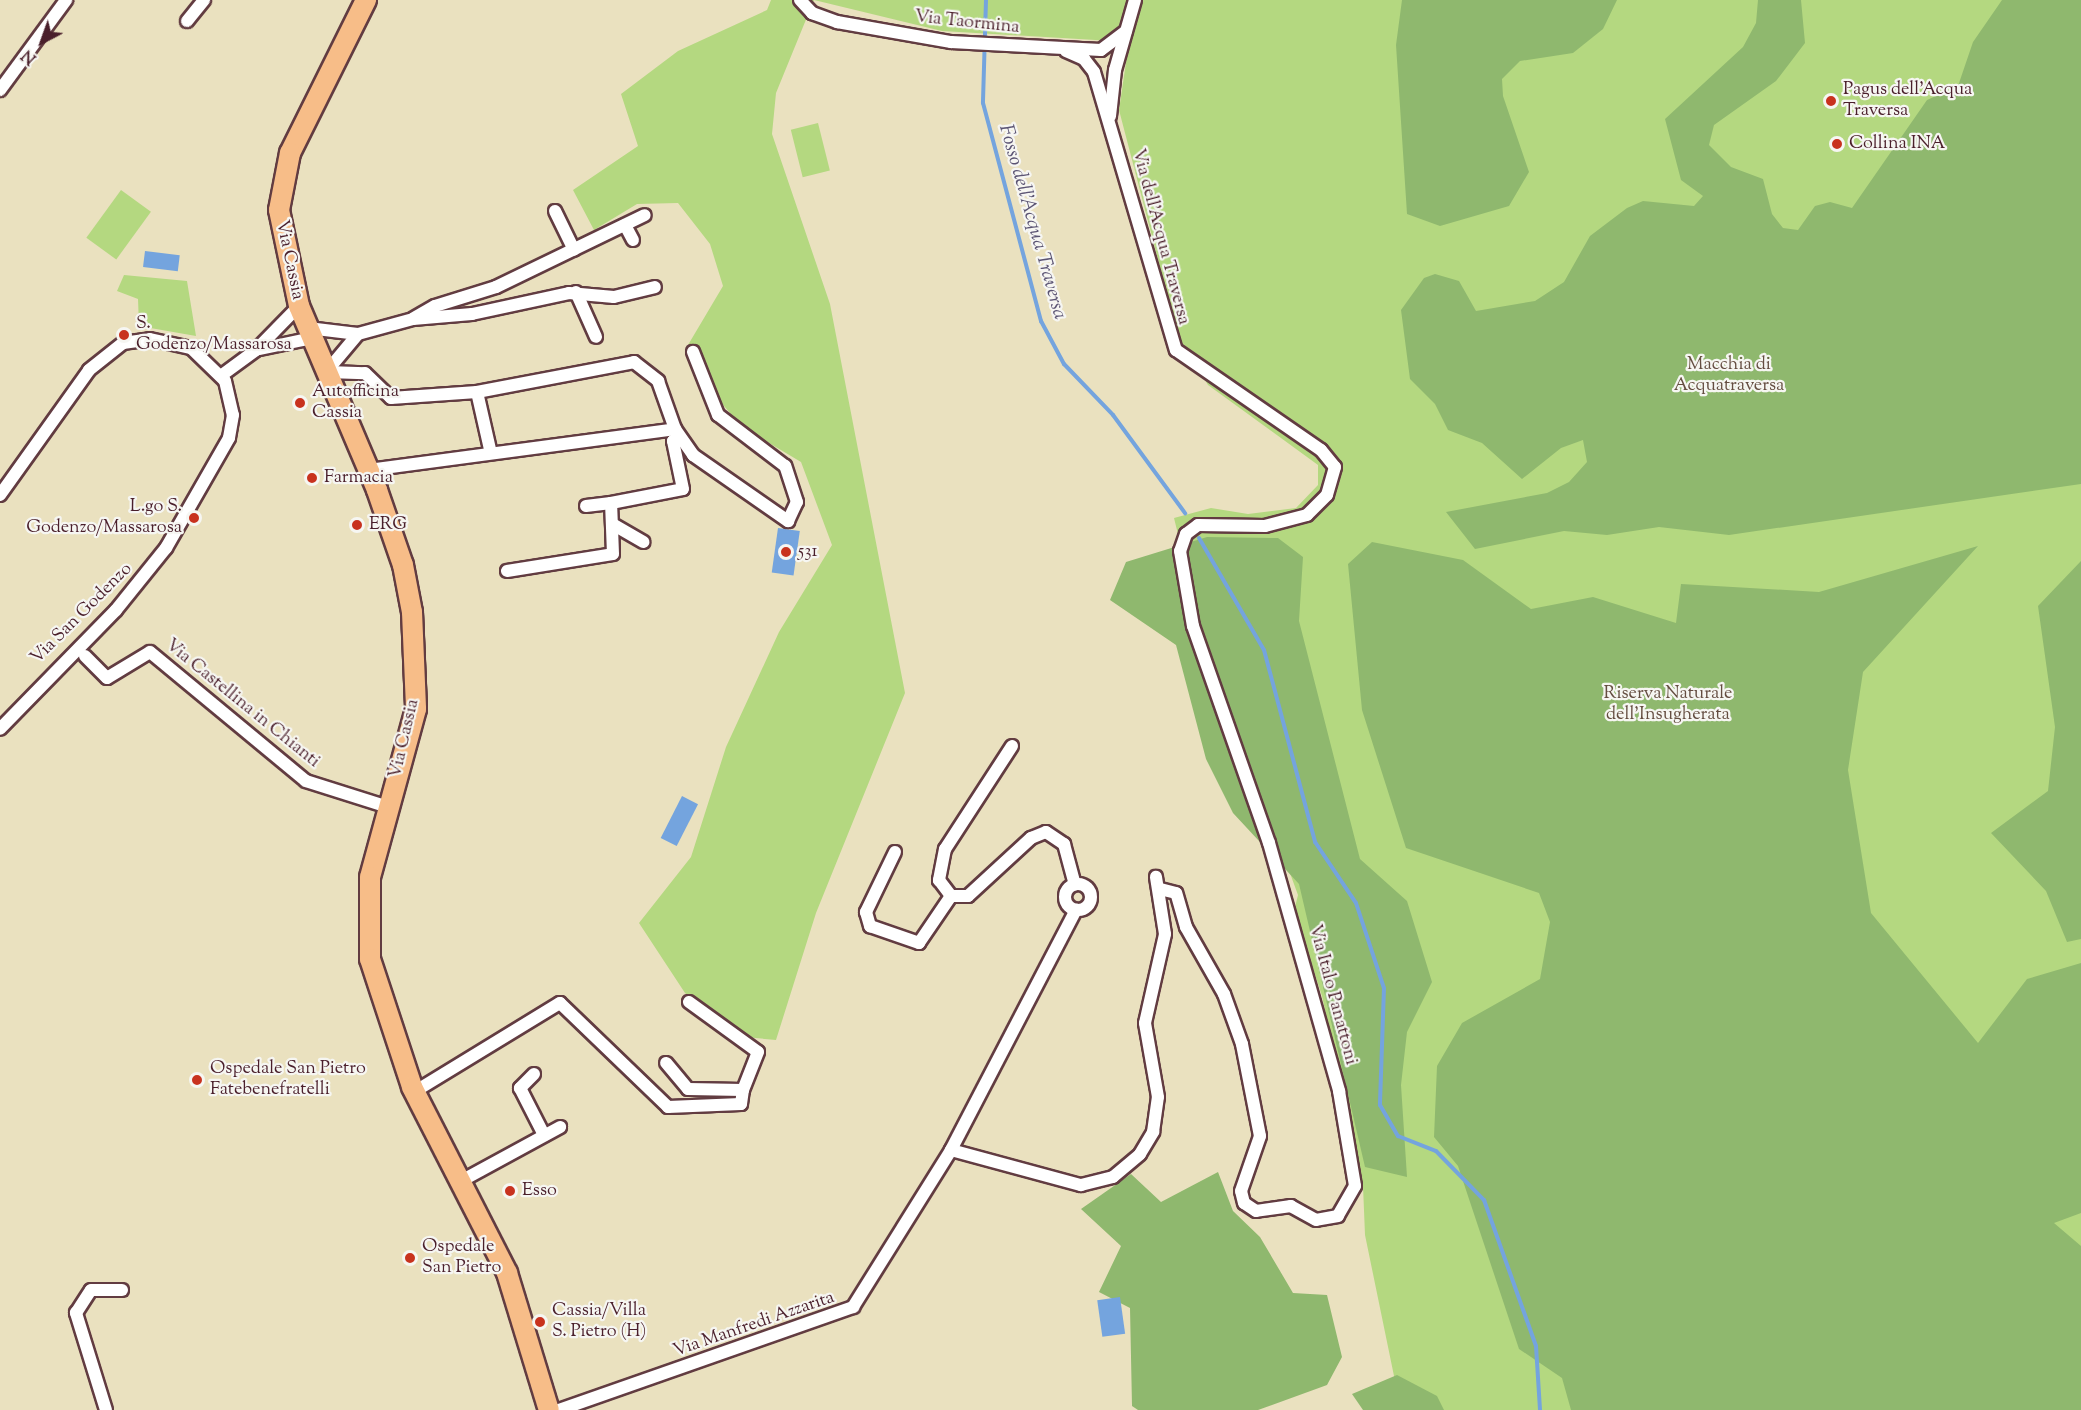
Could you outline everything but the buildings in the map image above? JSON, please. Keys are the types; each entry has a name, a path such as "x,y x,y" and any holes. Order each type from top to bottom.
{"main road":[{"name":"Via Cassia","path":"366,0 282,182 281,233 298,306 369,470 406,574 415,652 416,710 368,887 368,938 385,1017 414,1092 507,1273 549,1410"}],"street":[{"path":"0,90 6,72 66,0"},
{"path":"187,21 204,0"},
{"name":"Via Taormina","path":"800,0 812,13 837,22 981,45 1066,51 1110,48 1126,31"},
{"name":"Via dell'Acqua Traversa","path":"1110,117 1126,31 1135,0"},
{"name":"Via dell'Acqua Traversa","path":"1066,51 1091,67 1110,117 1176,350 1334,463"},
{"path":"555,211 574,250"},
{"path":"256,350 310,333 358,334 413,319 574,250 645,215"},
{"path":"625,225 633,240"},
{"path":"413,319 472,314 576,292 614,297 655,287"},
{"path":"576,292 596,337"},
{"path":"222,375 256,350 298,306"},
{"path":"327,371 358,334"},
{"name":"Via San Godenzo","path":"0,495 89,370 116,346 146,339 183,346 205,357 222,375 231,400 230,432 166,548 116,610 0,729"},
{"path":"327,371 365,373 392,398 477,392 634,362 658,381 677,432 693,455 779,519 794,517 797,502 785,466 718,415 693,352"},
{"path":"477,392 490,449"},
{"path":"369,470 490,449 677,432"},
{"path":"586,506 679,493 683,481 673,441 677,432"},
{"name":"Via Italo Panattoni","path":"951,1150 1081,1185 1113,1177 1140,1154 1157,1114 1145,1023 1162,960 1158,883 1176,893 1186,927 1224,994 1242,1044 1260,1136 1241,1191 1244,1203 1256,1211 1292,1206 1316,1220 1338,1216 1355,1186 1339,1090 1269,843 1193,626 1181,559 1184,537 1198,525 1265,526 1307,515 1328,495 1334,463"},
{"path":"507,570 613,555 612,503"},
{"path":"614,525 644,542"},
{"name":"Via Castellina in Chianti","path":"85,656 107,678 150,652 306,781 388,807"},
{"path":"951,896 939,880 939,862 1012,746"},
{"path":"895,852 866,912 870,926 919,943 951,896 973,892 1042,832 1064,844 1075,885 1091,895 1088,906 1076,910 951,1150"},
{"path":"1075,885 1065,900 1076,910"},
{"path":"414,1092 560,1003 668,1107 737,1107 758,1052 689,1002"},
{"path":"666,1063 688,1089 743,1090"},
{"path":"534,1074 520,1088 544,1135"},
{"path":"461,1181 560,1126"},
{"name":"Via Manfredi Azzarita","path":"559,1410 843,1314 869,1288 951,1150"},
{"path":"106,1410 76,1313 91,1290 122,1290"}],"green space":[{"path":"771,0 814,0 776,93 772,134 830,304 905,693 816,913 776,1040 745,1037 685,993 639,923 691,857 726,747 779,632 832,545 801,462 742,427 694,371 688,345 723,286 710,244 678,203 637,204 594,230 573,190 638,146 621,94 678,51 767,10"},
{"name":"Riserva Naturale dell'Insugherata","path":"814,0 2081,0 2081,1410 1401,1410 1365,1235 1363,1186 1322,996 1294,911 1298,895 1203,636 1174,518 1211,508 1248,514 1296,508 1318,485 1318,465 1208,385 1178,336 1119,110 1129,42 942,31"},
{"path":"1402,0 1617,0 1603,29 1573,53 1520,61 1502,79 1503,96 1529,172 1509,206 1440,226 1407,214 1396,45"},
{"name":"Macchia di Acquatraversa","path":"1758,0 1801,0 1805,43 1776,81 1714,125 1709,145 1731,167 1763,179 1772,214 1783,228 1798,230 1815,206 1830,202 1852,208 1927,100 1958,86 1973,42 2002,0 2081,0 2081,484 1729,535 1659,527 1607,535 1564,531 1475,549 1446,512 1547,493 1569,482 1587,462 1583,440 1561,448 1522,479 1482,443 1448,430 1435,404 1410,379 1401,310 1424,278 1435,274 1459,281 1476,311 1535,301 1564,282 1590,236 1627,208 1643,201 1694,206 1703,196 1681,180 1665,119 1743,47 1756,23"},
{"path":"818,123 830,171 803,177 791,130"},
{"path":"121,190 151,212 116,259 86,238"},
{"path":"124,275 187,281 196,336 139,326 138,299 117,291"},
{"path":"1207,537 1278,538 1303,557 1299,621 1360,859 1407,901 1432,982 1407,1032 1401,1085 1407,1177 1365,1167 1299,884 1233,813 1206,759 1176,645 1110,600 1126,562"},
{"path":"1372,542 1463,560 1531,609 1593,597 1676,623 1681,584 1819,592 1978,546 1863,672 1848,770 1871,913 1978,1043 2027,979 2081,963 2081,1213 2054,1223 2081,1246 2081,1410 1571,1410 1562,1378 1519,1349 1458,1166 1434,1137 1437,1066 1462,1023 1540,979 1550,922 1539,893 1406,848 1362,710 1348,564"},
{"path":"2081,561 2081,939 2067,942 2046,891 1991,833 2048,791 2055,727 2038,606"},
{"path":"1218,1172 1233,1211 1260,1237 1293,1293 1327,1295 1342,1357 1327,1385 1258,1410 1138,1410 1132,1406 1130,1308 1099,1292 1121,1246 1081,1209 1131,1174 1161,1202"},
{"path":"1397,1375 1437,1396 1444,1410 1363,1410 1352,1394"}],"water":[{"path":"145,251 180,255 178,271 143,267"},
{"name":"531","path":"778,528 800,531 794,576 772,573"},
{"path":"682,796 698,804 677,846 661,838"},
{"path":"1120,1297 1125,1334 1102,1337 1097,1300"}],"waterway":[{"name":"Fosso dell'Acqua Traversa","path":"986,0 983,103 1041,321 1064,364 1113,415 1185,513"},
{"name":"Fosso dell'Acqua Traversa","path":"1199,538 1264,650 1315,842 1356,903 1384,988 1380,1105 1398,1136 1436,1151 1484,1200 1536,1346 1540,1410"}],"place":[{"name":"Pagus dell'Acqua Traversa","path":"1831,101"},
{"name":"Collina INA","path":"1837,144"},
{"name":"S. Godenzo/Massarosa","path":"124,335"},
{"name":"Autofficina Cassia","path":"300,403"},
{"name":"Farmacia","path":"312,478"},
{"name":"L.go S. Godenzo/Massarosa","path":"194,518"},
{"name":"ERG","path":"357,525"},
{"name":"531","path":"786,552"},
{"name":"Ospedale San Pietro Fatebenefratelli","path":"197,1080"},
{"name":"Esso","path":"510,1191"},
{"name":"Ospedale San Pietro","path":"410,1258"},
{"name":"Cassia/Villa S. Pietro (H)","path":"540,1322"}]}
